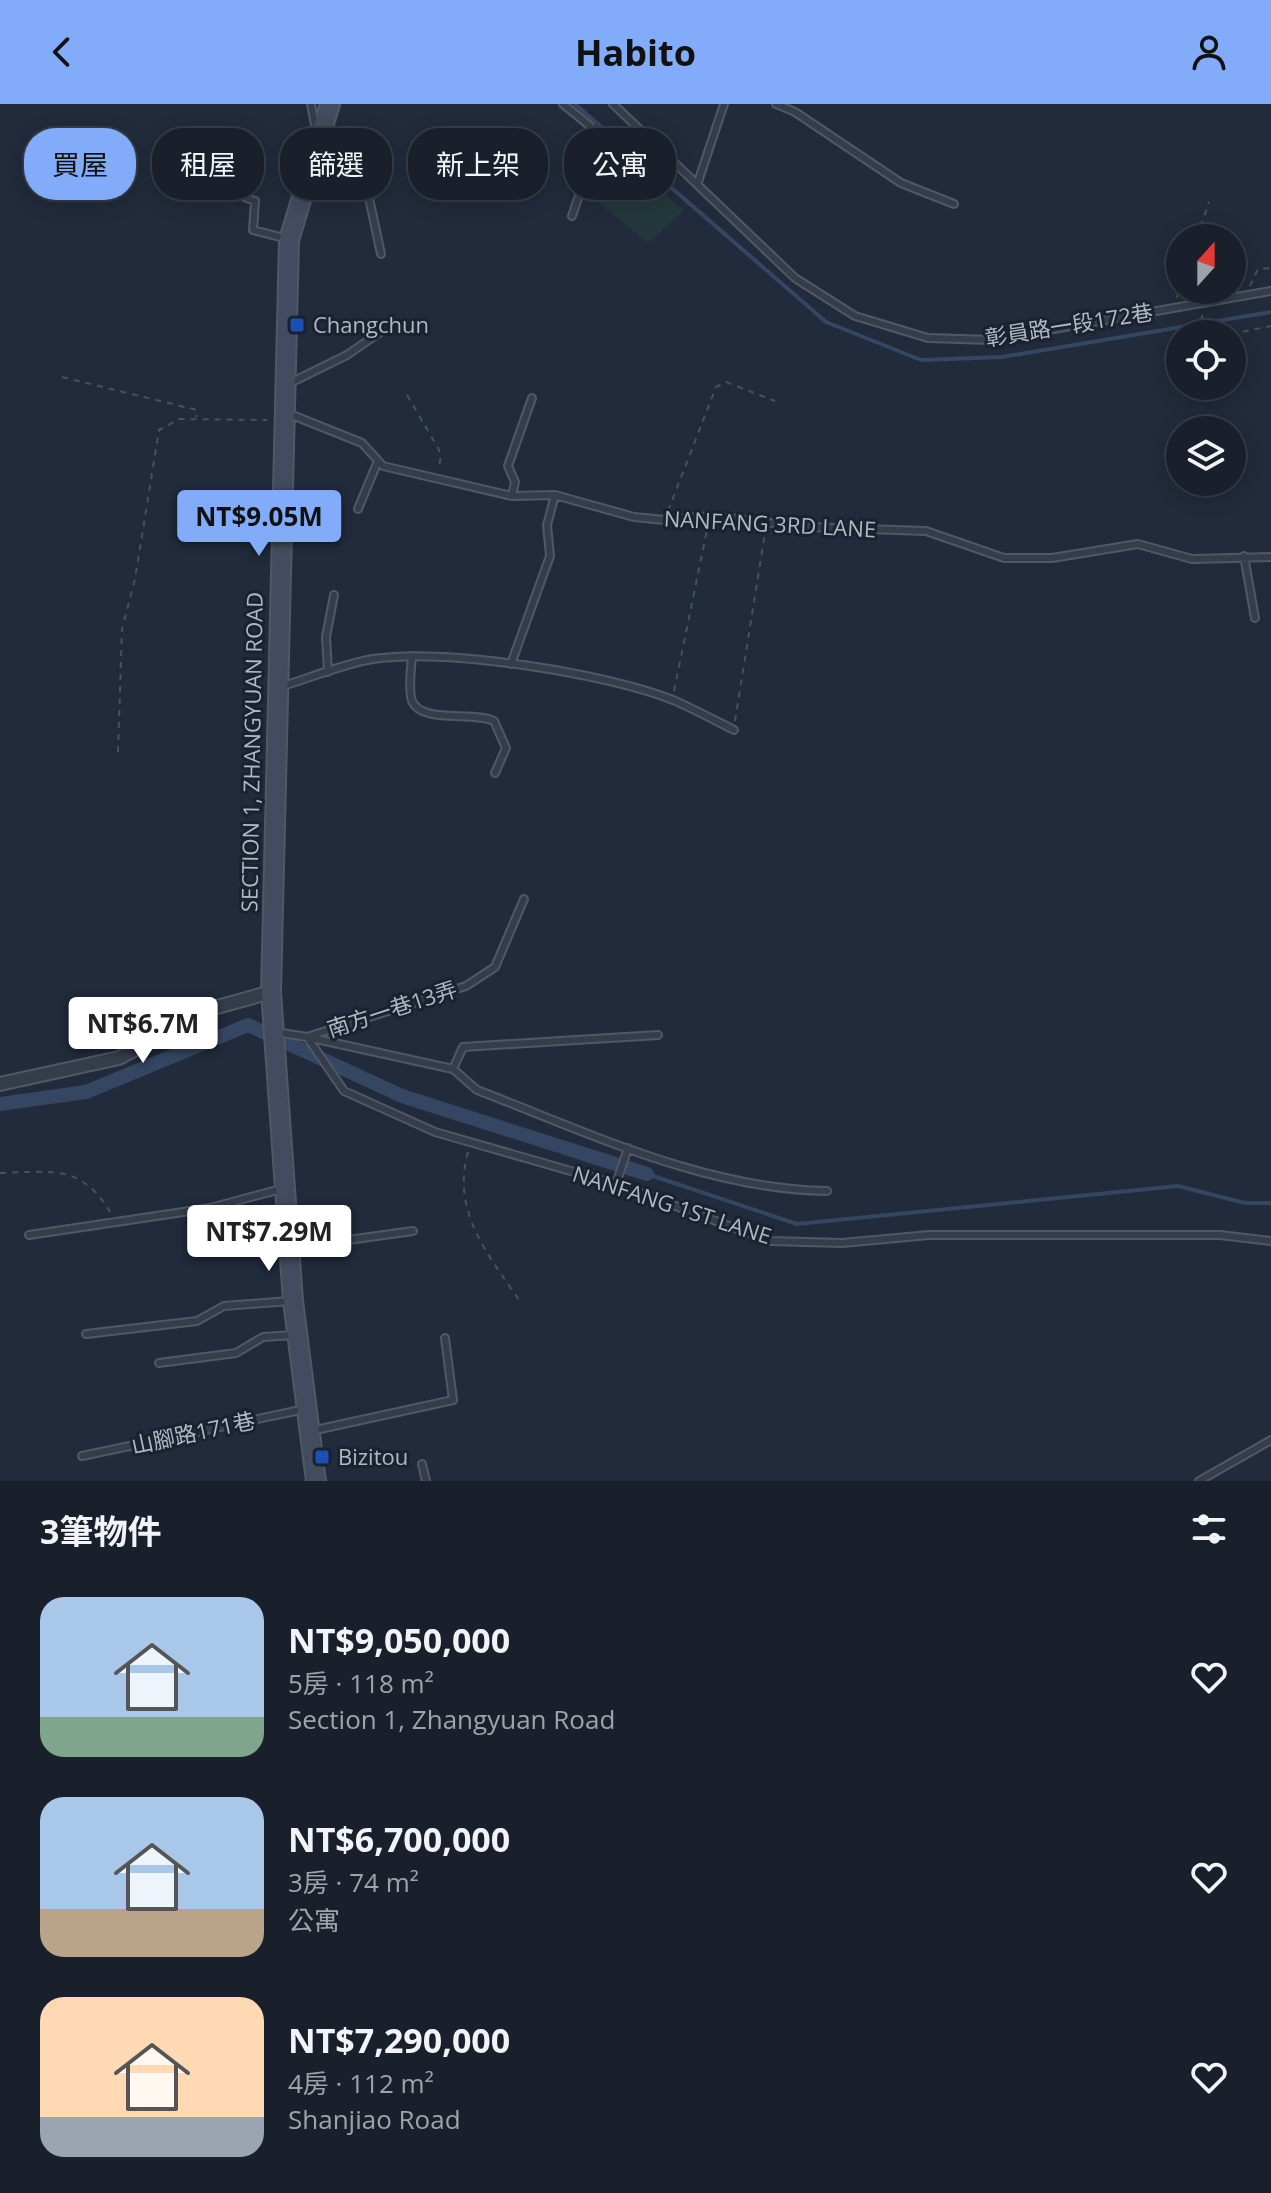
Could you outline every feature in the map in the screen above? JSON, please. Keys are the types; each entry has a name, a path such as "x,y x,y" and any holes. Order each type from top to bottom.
{"main road":[{"name":"SECTION 1, ZHANGYUAN ROAD","path":"321,128 330,104"},
{"name":"SECTION 1, ZHANGYUAN ROAD","path":"300,200 289,240 271,992 273,1060 288,1249 316,1481"}],"street":[{"path":"0,1084 119,1058 210,1009 271,992"}],"lane":[{"path":"311,104 315,128"},
{"path":"563,104 590,126 593,154 572,216"},
{"name":"彰員路一段172巷","path":"613,104 795,278 855,316 928,338 991,340 1195,304"},
{"path":"698,182 724,104"},
{"path":"776,104 795,112 901,183 954,204"},
{"path":"252,200 255,201 253,230 289,240"},
{"path":"369,200 381,254"},
{"name":"彰員路一段172巷","path":"1247,295 1271,291"},
{"path":"284,386 347,355 379,333"},
{"path":"512,496 515,482 508,466 532,398"},
{"name":"NANFANG 3RD LANE","path":"284,418 362,443 383,466 512,496 555,495 634,517 665,520 710,516 767,523 926,531 1004,558 1052,558 1138,544 1192,559 1271,557"},
{"path":"358,509 378,461"},
{"path":"511,664 550,556 547,525 555,495"},
{"path":"1244,556 1255,618"},
{"path":"328,672 326,637 334,595"},
{"path":"277,688 371,659 412,656 511,664 622,685 672,700 734,730"},
{"path":"412,656 412,700 420,711 431,716 465,714 494,721 506,748 495,773"},
{"name":"南方一巷13弄","path":"307,1037 466,986 495,967 524,899"},
{"name":"NANFANG 1ST LANE","path":"273,1028 453,1069 477,1090 684,1168 756,1186 827,1191"},
{"path":"453,1069 463,1047 658,1035"},
{"name":"NANFANG 1ST LANE","path":"307,1037 344,1091 435,1132 616,1184 770,1241 842,1243 929,1235 1189,1235 1271,1241"},
{"path":"616,1184 628,1148"},
{"path":"29,1235 210,1208 283,1188"},
{"path":"288,1249 413,1231"},
{"path":"86,1334 197,1321 224,1306 293,1301"},
{"path":"159,1363 236,1353 263,1337 296,1335"},
{"path":"308,1432 453,1400 445,1338"},
{"name":"山腳路171巷","path":"82,1456 305,1409"},
{"path":"1199,1481 1271,1440"},
{"path":"422,1464 426,1481"}],"path":[{"path":"1202,224 1209,202"},
{"path":"1247,295 1258,269 1271,268"},
{"path":"1246,331 1271,326"},
{"path":"62,377 197,410 196,418"},
{"path":"665,520 716,387 726,382 775,401"},
{"path":"407,395 441,455 436,480"},
{"path":"118,752 122,629 135,579 159,430 179,419 284,418"},
{"path":"672,700 710,516"},
{"path":"734,730 767,523"},
{"path":"471,1142 462,1177 472,1225 521,1303"},
{"path":"0,1173 46,1169 73,1177 99,1193 117,1223"}],"green space":[{"path":"672,200 684,211 648,242 596,201"}],"waterway":[{"path":"575,104 826,322 921,360 1002,357 1271,312"},
{"path":"0,1104 86,1092 248,1025 402,1096 647,1174"},
{"path":"647,1174 797,1224 1178,1186 1245,1203 1271,1203"}],"place":[{"name":"Changchun","path":"297,325"},
{"name":"Bizitou","path":"322,1457"}]}
